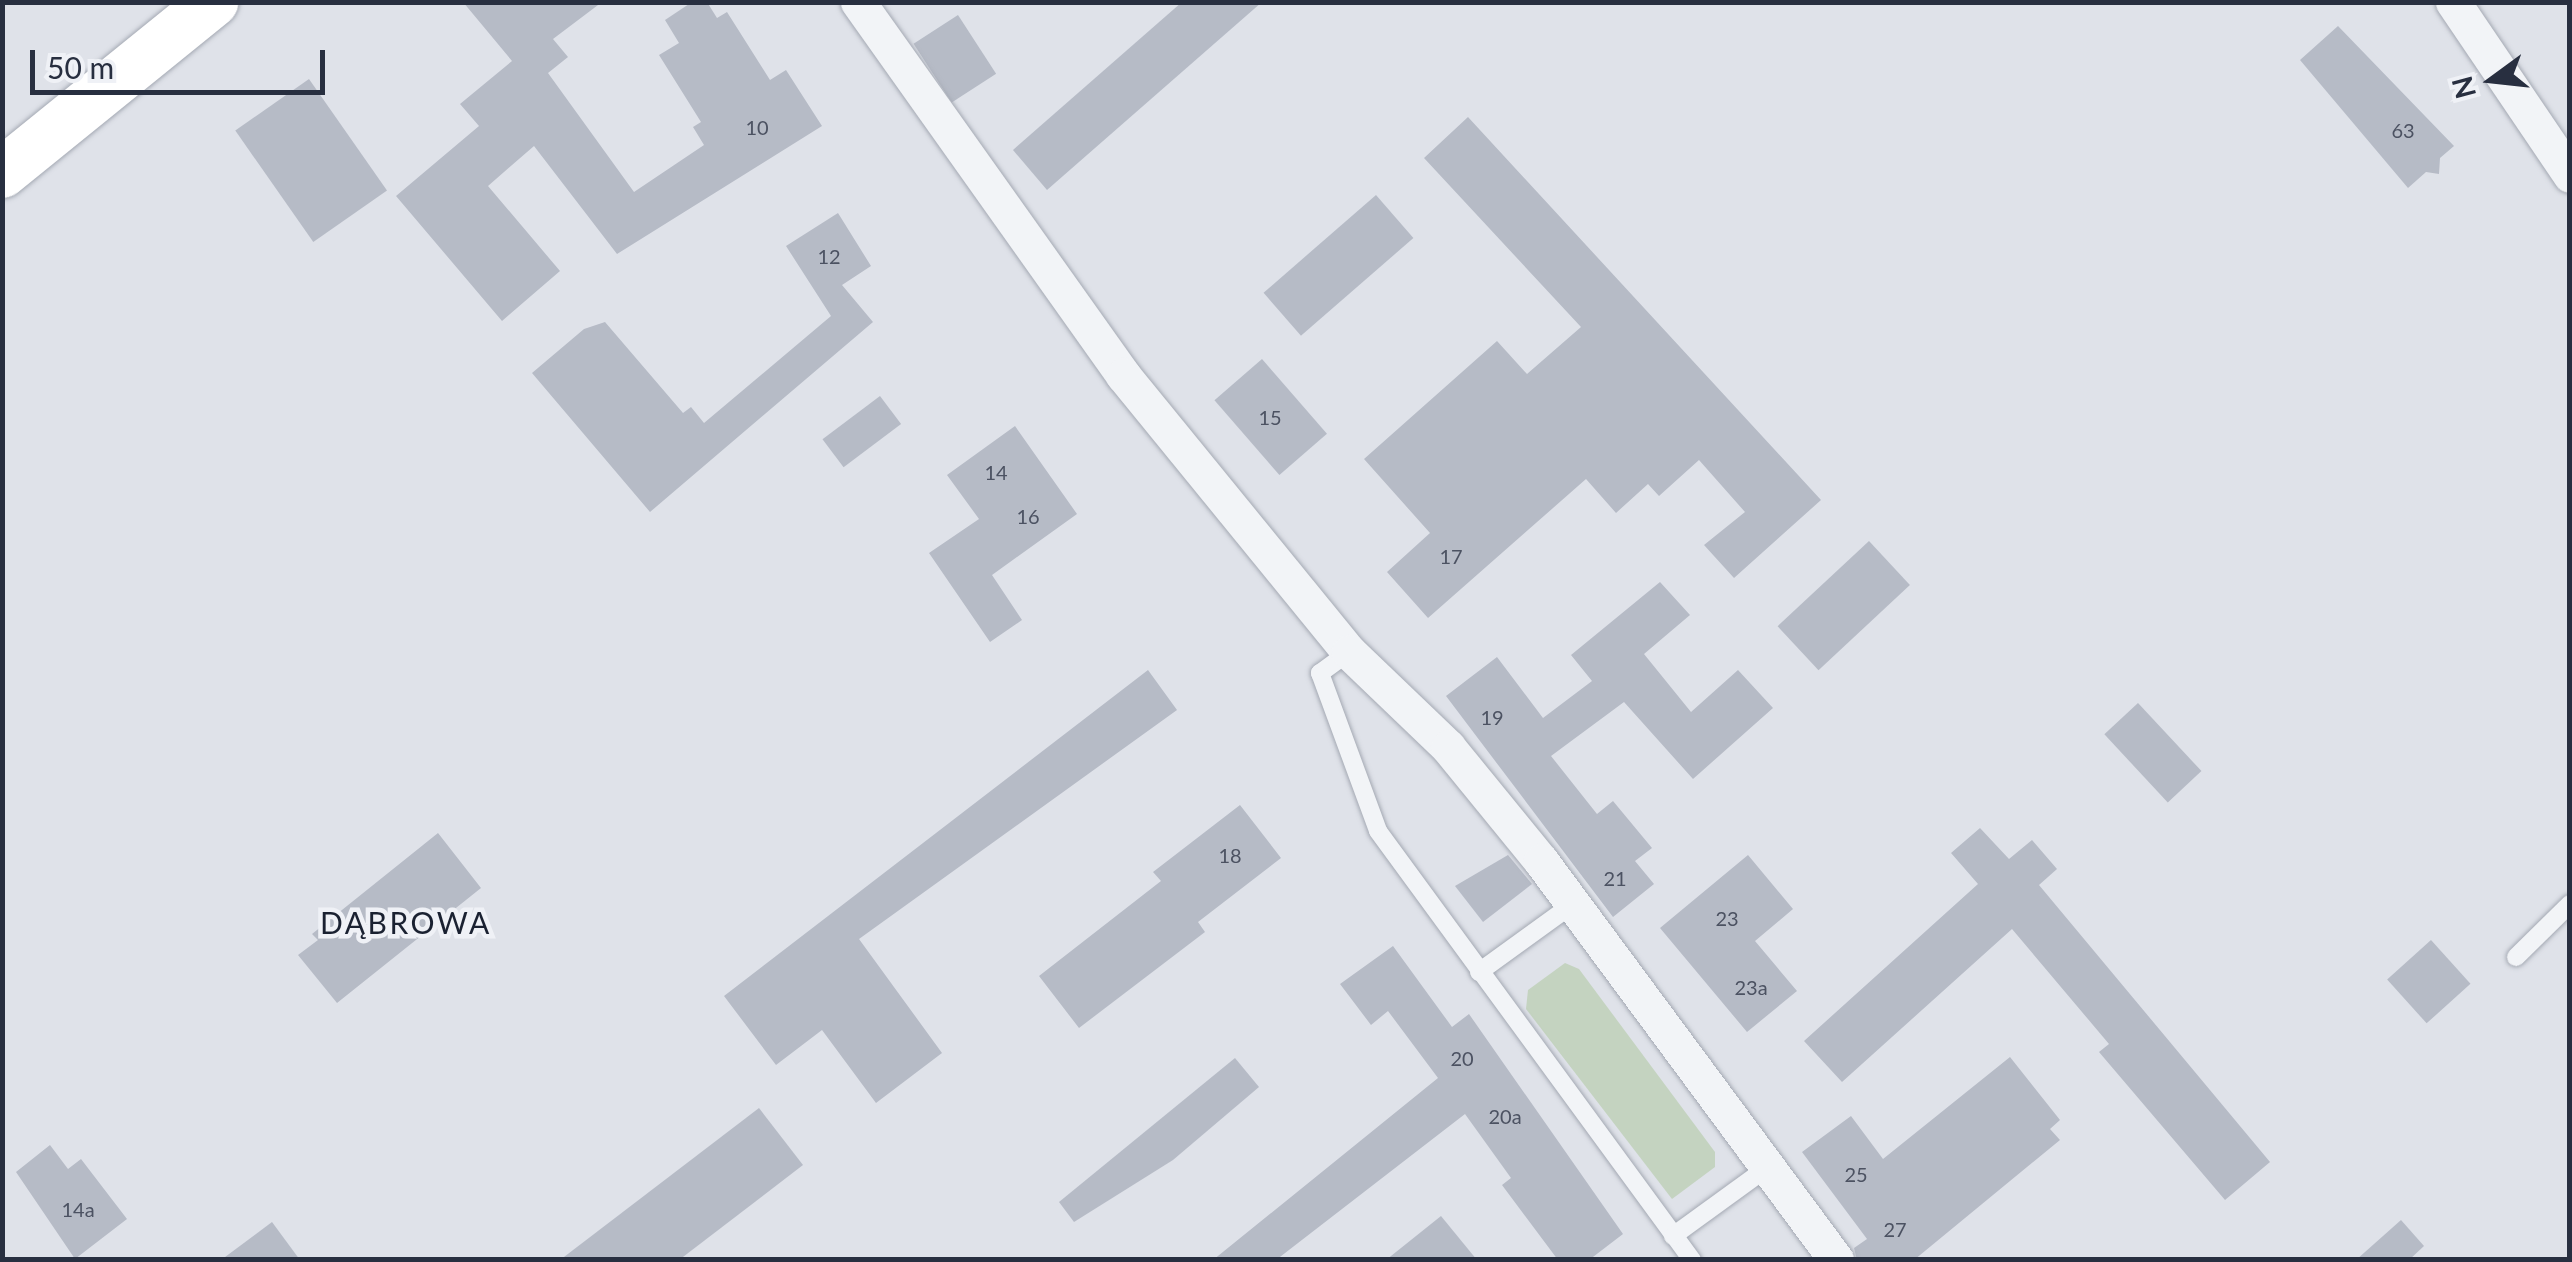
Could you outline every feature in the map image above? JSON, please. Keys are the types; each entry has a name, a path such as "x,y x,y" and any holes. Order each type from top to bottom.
{"main road":[{"path":"2,173 213,2"}],"street":[{"path":"858,2 1123,374 1349,652 1448,746 1573,904 1836,1260"},
{"path":"2453,2 2570,175"}],"lane":[{"path":"1349,652 1320,673 1378,831 1692,1260"},
{"path":"1479,972 1573,904"},
{"path":"2516,958 2570,904"},
{"path":"1673,1236 1768,1168"}],"green space":[{"path":"1565,963 1579,969 1715,1152 1715,1167 1672,1199 1526,1009 1528,990"}],"building":[{"path":"463,2 602,2 553,39 568,57 548,73 634,192 704,145 693,127 701,122 659,55 679,43 665,20 692,2 707,2 717,18 727,12 770,80 786,70 822,126 617,254 534,146 488,186 560,271 502,321 396,196 479,126 460,104 512,61"},
{"path":"1182,2 1262,2 1047,190 1013,150"},
{"path":"958,15 996,74 952,103 914,44"},
{"path":"2338,26 2454,146 2440,158 2439,174 2426,172 2408,188 2300,60"},
{"path":"309,79 387,190 313,242 235,131"},
{"path":"1468,117 1821,500 1734,578 1704,545 1745,512 1699,460 1659,496 1648,484 1616,513 1586,479 1428,618 1387,572 1430,533 1364,459 1497,341 1527,374 1581,327 1424,158"},
{"path":"1376,195 1413,238 1301,336 1264,293"},
{"path":"838,213 871,266 842,285 873,322 650,512 532,373 584,329 605,322 683,413 691,407 704,423 831,316 786,246"},
{"path":"1262,359 1327,434 1279,475 1214,400"},
{"path":"880,396 901,424 844,467 822,439"},
{"path":"1015,426 1077,514 992,575 1022,620 990,642 929,553 979,519 947,475"},
{"path":"1869,541 1910,585 1819,670 1778,626"},
{"path":"1660,582 1690,615 1644,654 1691,712 1738,670 1773,708 1693,779 1624,702 1551,756 1597,814 1613,801 1652,848 1635,861 1654,884 1613,917 1446,696 1497,657 1543,718 1592,681 1571,655"},
{"path":"1148,670 1177,710 859,939 942,1053 876,1103 822,1030 776,1065 724,996"},
{"path":"2138,703 2201,771 2168,802 2104,734"},
{"path":"1240,805 1281,858 1198,922 1205,932 1079,1028 1039,976 1161,881 1153,872"},
{"path":"1980,828 2009,859 2032,840 2057,869 2039,885 2270,1162 2225,1200 2099,1052 2109,1044 2012,929 1842,1082 1804,1041 1978,884 1951,853"},
{"path":"438,833 481,888 337,1003 298,955 318,940 312,934"},
{"path":"1508,855 1532,884 1483,922 1455,886"},
{"path":"1748,855 1793,909 1755,941 1797,991 1747,1032 1660,928"},
{"path":"2431,940 2470,984 2427,1023 2387,979"},
{"path":"1393,946 1452,1027 1469,1014 1623,1234 1589,1260 1558,1260 1502,1185 1511,1178 1465,1114 1276,1260 1213,1260 1438,1078 1388,1011 1371,1025 1340,984"},
{"path":"2010,1057 2060,1120 2050,1129 2060,1140 1914,1260 1857,1260 1854,1248 1867,1239 1802,1152 1851,1116 1883,1159"},
{"path":"1235,1058 1259,1087 1173,1160 1074,1222 1059,1202"},
{"path":"759,1108 803,1165 679,1260 560,1260"},
{"path":"50,1145 68,1169 81,1159 127,1219 75,1259 16,1172"},
{"path":"1441,1216 1477,1260 1386,1260"},
{"path":"2401,1220 2424,1246 2409,1260 2356,1260"},
{"path":"272,1222 300,1260 221,1260"}],"district":[{"name":"DĄBROWA","path":"406,922"}]}
